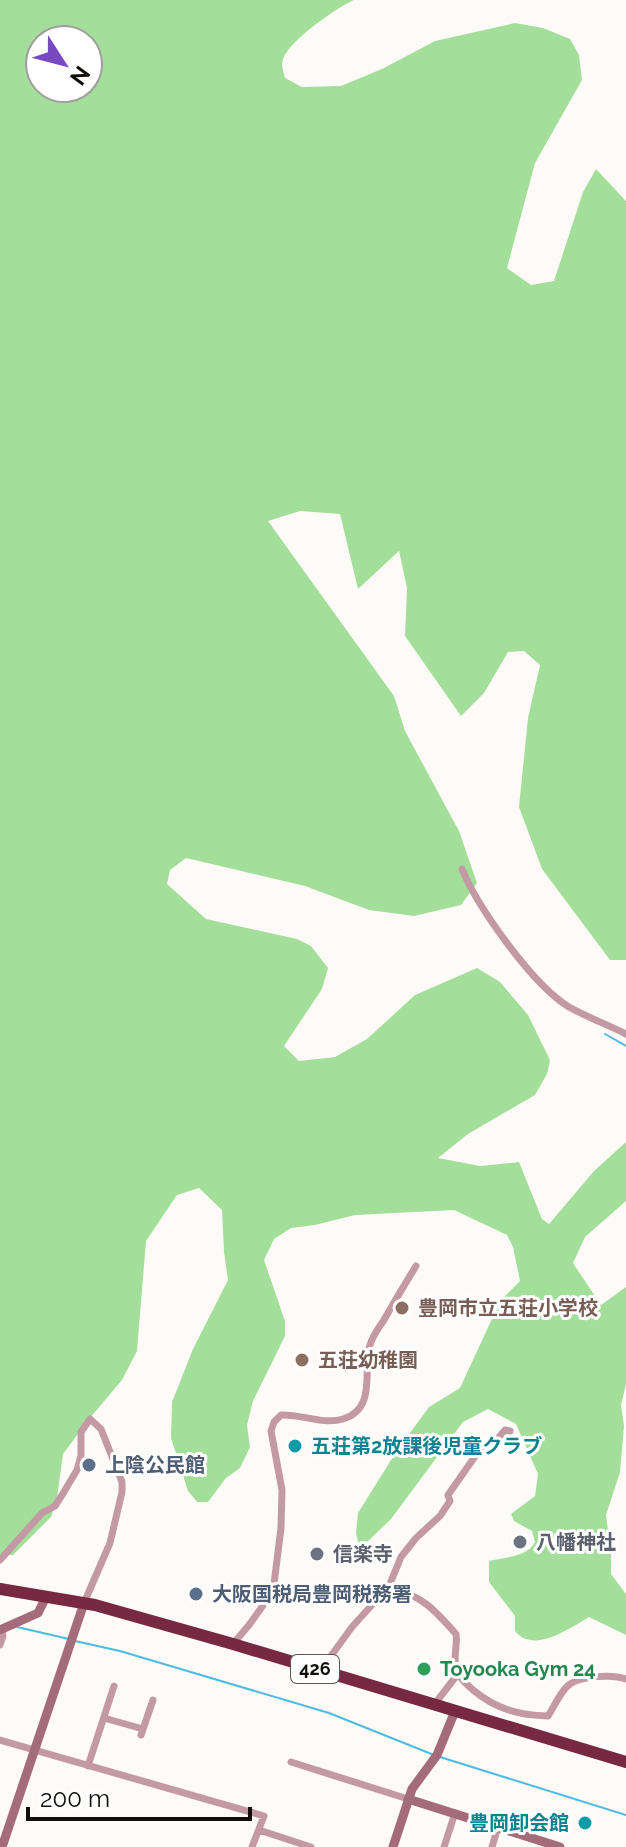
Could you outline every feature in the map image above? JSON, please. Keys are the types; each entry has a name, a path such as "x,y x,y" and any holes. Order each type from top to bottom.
{"highway":[{"name":"426","path":"0,1589 84,1603 233,1644 626,1762"}],"street":[{"path":"462,869 483,908 548,991 570,1007 626,1034"},
{"path":"233,1644 269,1597 274,1584 282,1490 271,1431 274,1422 281,1415 291,1414 339,1421 359,1409 367,1384 369,1344 416,1266"},
{"path":"0,1560 42,1513 55,1506 77,1470 81,1456 81,1432 90,1419 101,1429 122,1482 122,1492 110,1543 70,1641 2,1847"},
{"path":"320,1671 352,1627 389,1586 401,1557 440,1516 450,1501 448,1495 469,1462 490,1448 505,1430 510,1431"},
{"path":"389,1586 434,1608 456,1634 457,1675 482,1697 499,1708 548,1716"},
{"path":"0,1645 2,1630 38,1613 46,1597"},
{"path":"434,1705 457,1675"},
{"path":"545,1736 548,1716 569,1684 606,1676 626,1679"},
{"path":"88,1766 114,1686"},
{"path":"104,1718 142,1732 153,1700"},
{"path":"393,1847 415,1783 437,1755 455,1711"},
{"path":"0,1740 264,1816 252,1847"},
{"path":"291,1762 498,1827 541,1844 560,1847"},
{"path":"444,1847 455,1813"},
{"path":"492,1847 498,1827"},
{"path":"259,1830 311,1847"}],"green space":[{"path":"0,0 354,0 314,26 287,52 282,64 285,78 302,87 341,86 435,41 515,23 543,28 570,39 579,55 582,80 535,163 507,268 531,285 554,281 583,192 596,169 626,201 626,960 610,960 542,869 519,807 528,718 540,665 524,651 508,652 484,693 461,716 405,636 407,588 399,551 358,589 340,514 300,511 268,521 394,696 405,731 459,831 477,883 461,905 414,916 369,910 305,886 186,858 170,870 167,884 206,919 297,939 311,946 328,968 322,989 284,1046 299,1061 335,1057 367,1039 415,995 477,968 500,982 528,1015 550,1060 547,1074 535,1095 468,1134 438,1158 480,1166 519,1162 542,1219 549,1224 594,1171 626,1142 626,1201 585,1237 573,1263 601,1305 626,1287 626,1384 621,1405 624,1426 620,1472 606,1515 611,1574 626,1594 626,1635 589,1617 562,1633 541,1640 531,1640 515,1631 515,1616 489,1582 489,1561 521,1554 535,1542 532,1531 514,1521 511,1514 535,1496 538,1474 516,1424 488,1409 463,1422 391,1519 365,1544 358,1542 358,1513 429,1407 460,1388 505,1296 520,1281 513,1247 507,1235 454,1210 355,1215 291,1228 274,1239 264,1260 285,1321 285,1336 253,1401 247,1425 250,1447 240,1468 226,1478 208,1502 197,1502 188,1491 171,1438 172,1402 193,1349 228,1280 222,1210 199,1188 177,1195 146,1241 137,1351 122,1380 63,1454 51,1517 13,1555 0,1555"}],"waterway":[{"path":"605,1034 626,1046"},
{"path":"17,1627 69,1639"},
{"path":"75,1641 120,1651 329,1713 434,1755"},
{"path":"440,1757 626,1815"}],"place":[{"name":"豊岡市立五荘小学校","path":"402,1308"},
{"name":"五荘幼稚園","path":"302,1360"},
{"name":"五荘第2放課後児童クラブ","path":"295,1446"},
{"name":"上陰公民館","path":"89,1465"},
{"name":"八幡神社","path":"520,1542"},
{"name":"信楽寺","path":"317,1554"},
{"name":"大阪国税局豊岡税務署","path":"196,1594"},
{"name":"Toyooka Gym 24","path":"424,1669"},
{"name":"豊岡卸会館","path":"585,1823"}]}
